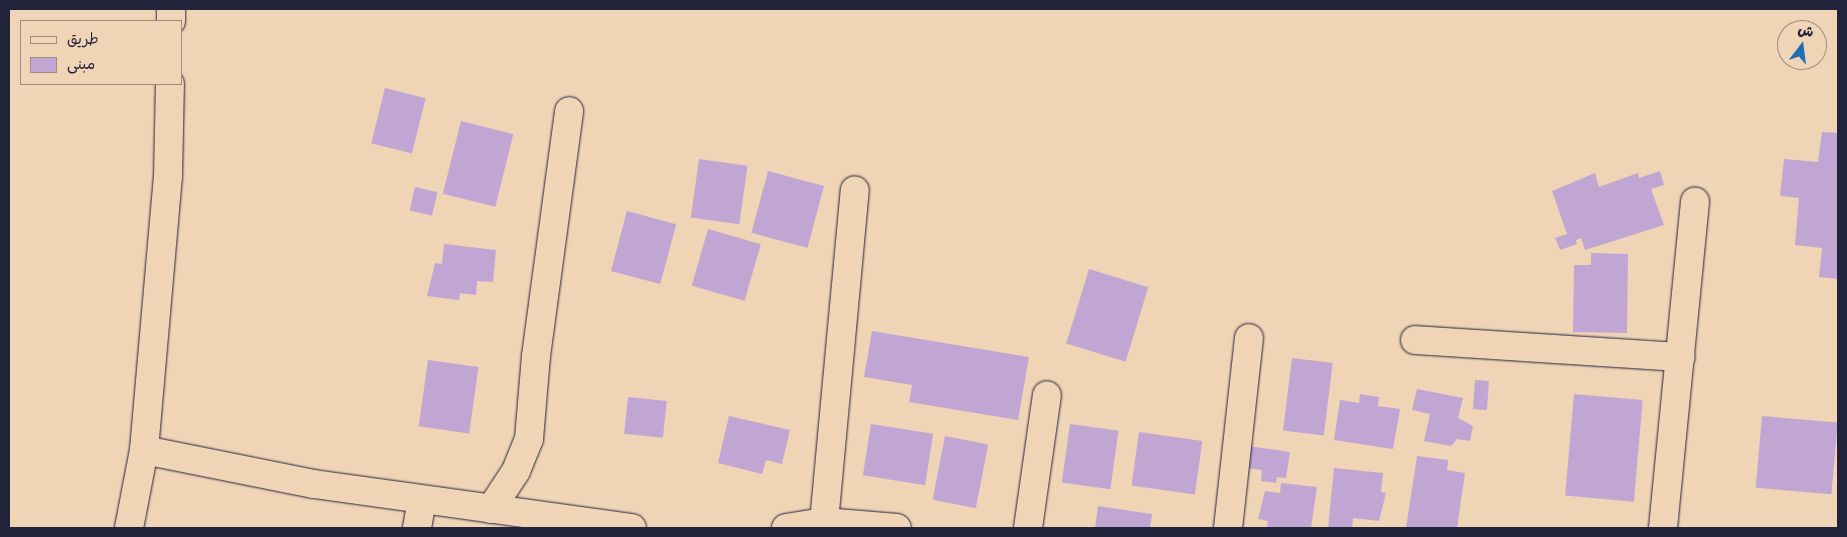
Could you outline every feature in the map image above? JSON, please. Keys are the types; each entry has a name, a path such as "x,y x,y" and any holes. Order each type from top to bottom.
{"street":[{"path":"129,528 144,450 168,177 170,85"},
{"path":"491,509 516,471 529,439 536,356 569,111"},
{"path":"824,522 855,190"},
{"path":"1663,528 1695,202"},
{"path":"1228,528 1250,338"},
{"path":"1415,340 1680,357"},
{"path":"1028,528 1047,395"},
{"path":"144,450 314,484 632,528"},
{"path":"417,528 422,500"},
{"path":"786,528 824,522 897,528"}],"building":[{"path":"385,88 426,98 412,153 371,143"},
{"path":"461,121 513,134 495,207 443,194"},
{"path":"1822,132 1838,133 1838,279 1819,277 1822,248 1795,245 1799,198 1780,196 1784,159 1818,162"},
{"path":"699,159 748,166 739,224 691,217"},
{"path":"768,171 824,186 807,248 751,233"},
{"path":"1660,171 1664,185 1651,189 1664,225 1585,250 1581,238 1576,240 1577,244 1560,250 1555,238 1567,234 1552,191 1595,173 1599,187 1638,173 1639,178"},
{"path":"415,187 437,192 432,216 410,210"},
{"path":"627,211 676,224 660,284 611,271"},
{"path":"708,229 761,244 745,301 692,286"},
{"path":"444,244 496,250 493,282 477,281 476,295 460,293 459,300 427,296 435,263 442,264"},
{"path":"1591,253 1628,254 1627,333 1573,332 1574,265 1591,265"},
{"path":"1089,269 1148,287 1125,362 1066,344"},
{"path":"872,331 1029,357 1018,420 909,402 912,385 864,377"},
{"path":"1292,358 1333,363 1324,435 1283,430"},
{"path":"428,360 479,367 469,433 419,426"},
{"path":"1475,380 1489,381 1487,410 1473,409"},
{"path":"1417,389 1463,398 1458,418 1473,426 1470,441 1457,439 1451,446 1424,441 1430,414 1412,410"},
{"path":"1360,394 1379,397 1378,406 1400,409 1393,449 1334,440 1340,400 1359,403"},
{"path":"1574,394 1643,400 1634,502 1565,496"},
{"path":"628,397 667,401 663,438 624,434"},
{"path":"729,416 790,430 782,464 766,460 762,474 718,463"},
{"path":"1762,416 1838,423 1831,494 1756,488"},
{"path":"871,424 933,434 925,485 863,475"},
{"path":"1070,424 1119,431 1110,489 1062,482"},
{"path":"1139,432 1202,441 1195,494 1131,485"},
{"path":"945,436 988,444 976,508 933,500"},
{"path":"1242,445 1290,452 1286,478 1277,477 1276,483 1261,481 1262,470 1239,467"},
{"path":"1417,456 1448,460 1447,470 1465,473 1457,528 1406,528"},
{"path":"1334,468 1383,473 1381,492 1386,493 1379,521 1353,518 1352,528 1328,528"},
{"path":"1281,483 1317,487 1311,528 1267,528 1268,521 1258,519 1265,491 1280,493"},
{"path":"1098,506 1152,514 1150,528 1095,528"}]}
